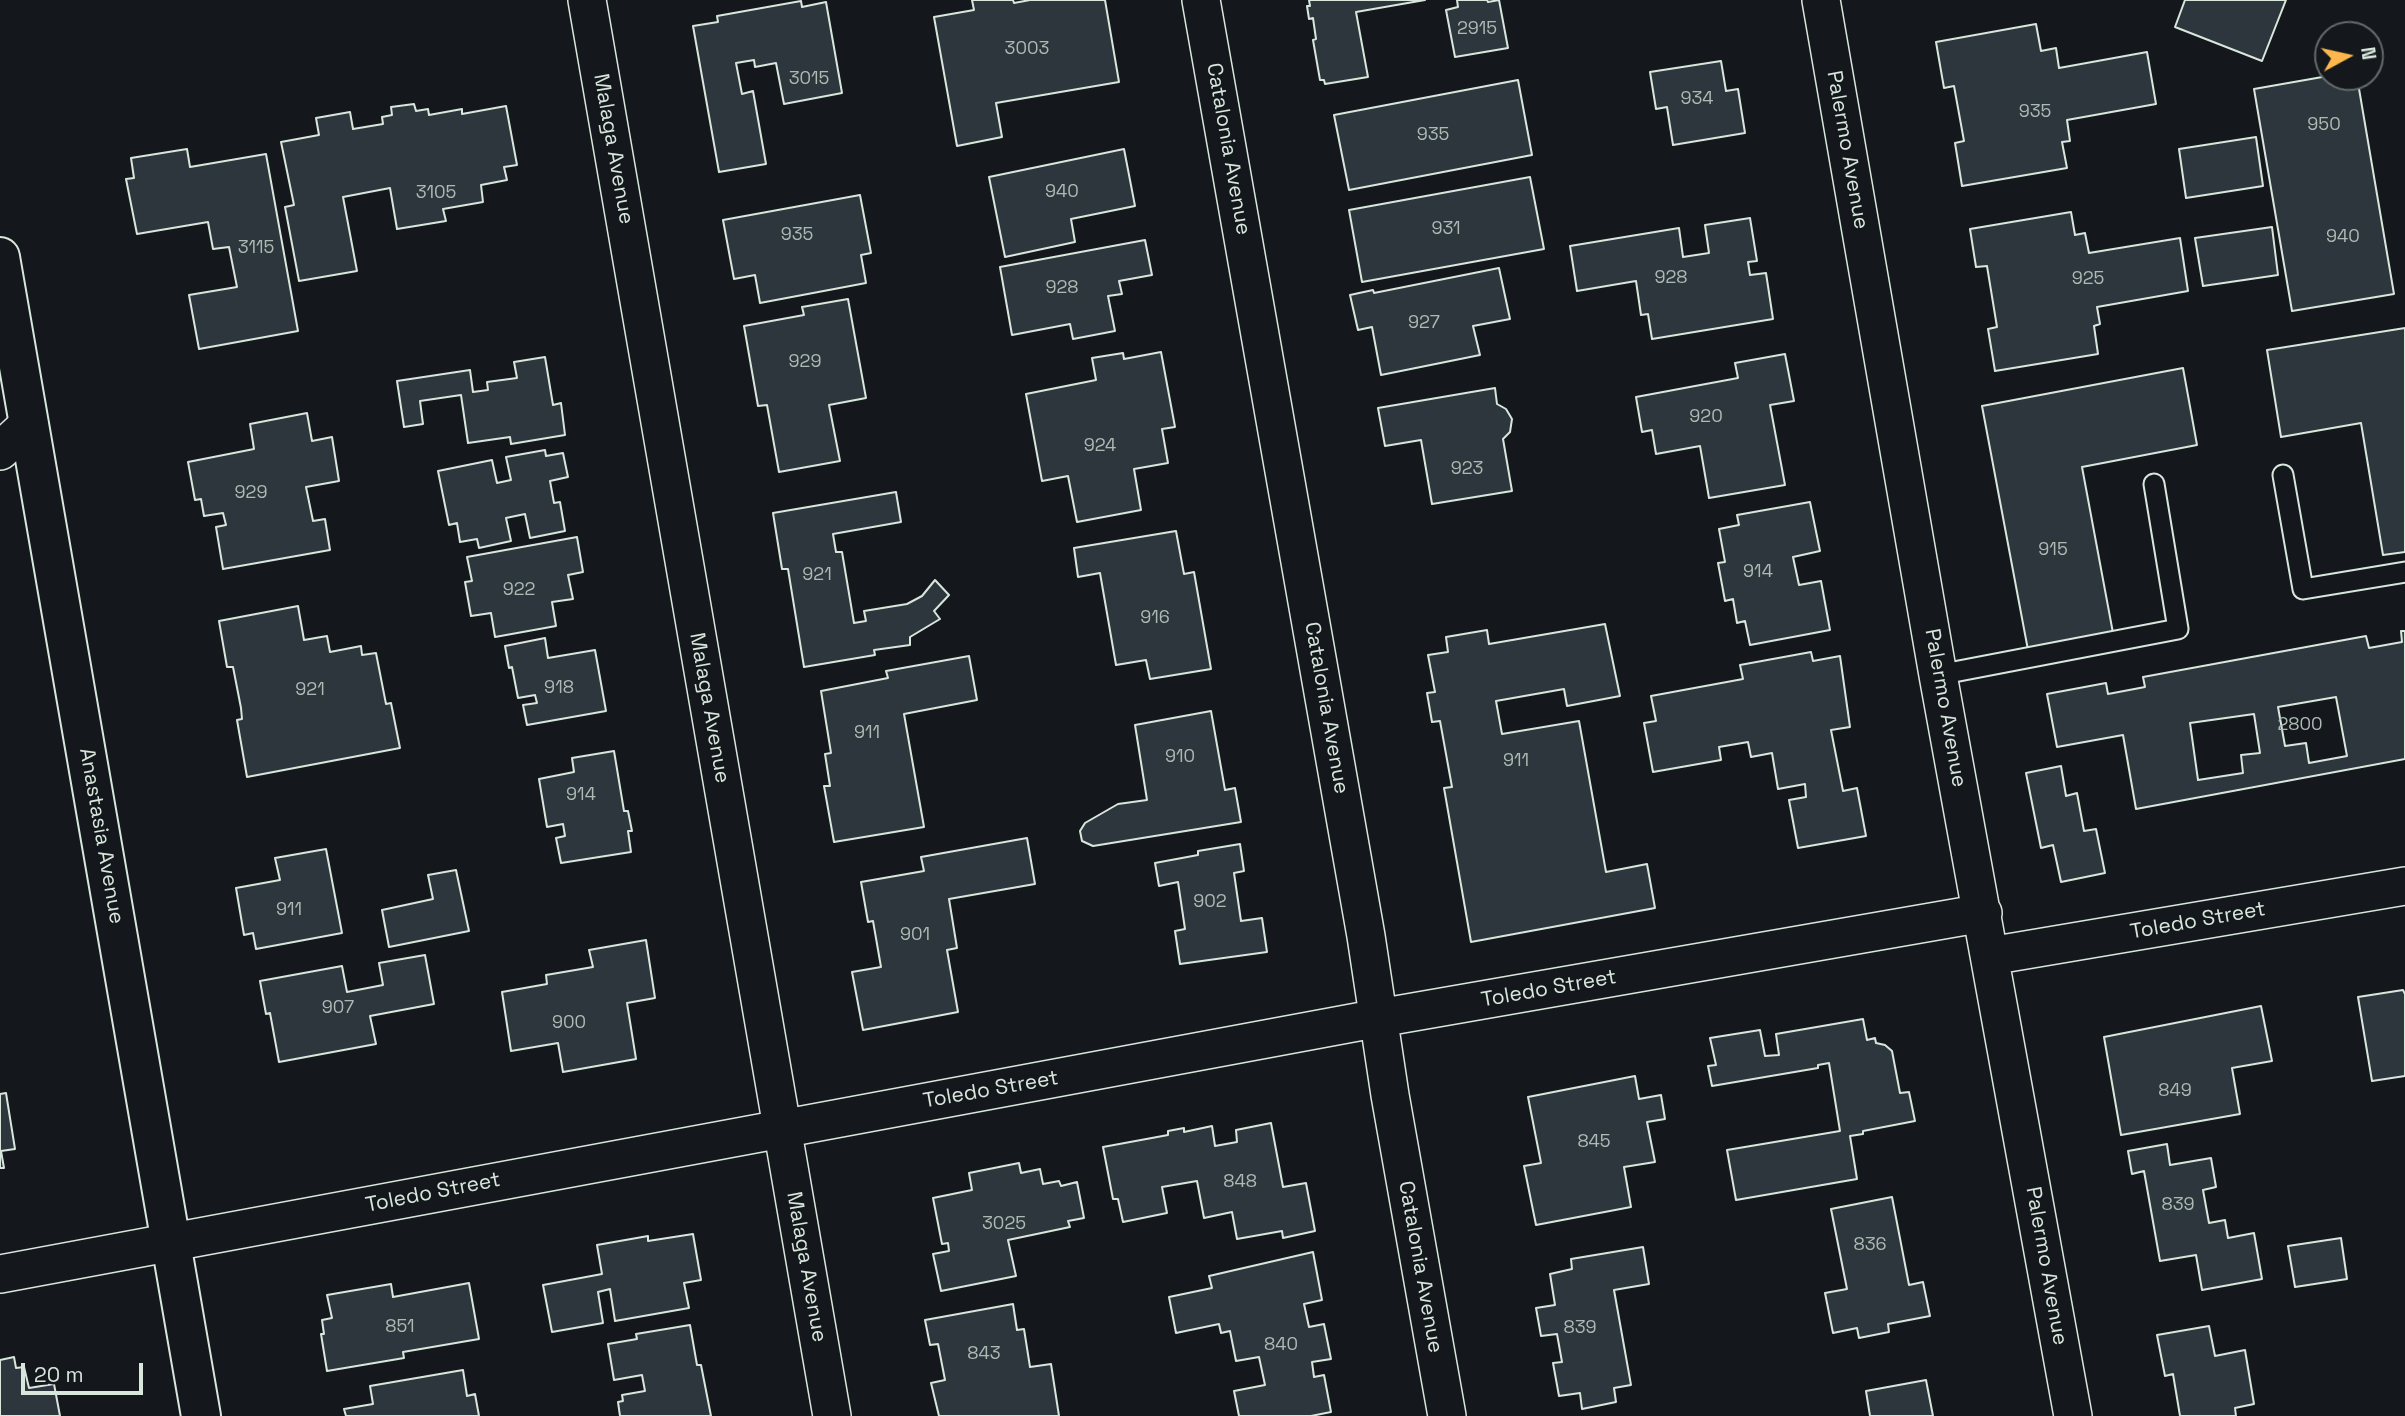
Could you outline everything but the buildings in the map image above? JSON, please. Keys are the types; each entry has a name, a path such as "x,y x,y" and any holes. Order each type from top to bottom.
{"street":[{"name":"Malaga Avenue","path":"587,0 832,1416"},
{"name":"Catalonia Avenue","path":"1202,0 1447,1416"},
{"name":"Palermo Avenue","path":"1821,0 1938,675 2073,1416"},
{"name":"Anastasia Avenue","path":"0,257 201,1416"},
{"path":"0,452 29,424"},
{"name":"Toledo Street","path":"1990,956 2405,886"},
{"name":"Toledo Street","path":"0,1274 1380,1018 1983,913"}],"lane":[{"path":"2283,475 2303,589 2405,572"},
{"path":"1938,675 2178,629 2154,484"}]}
